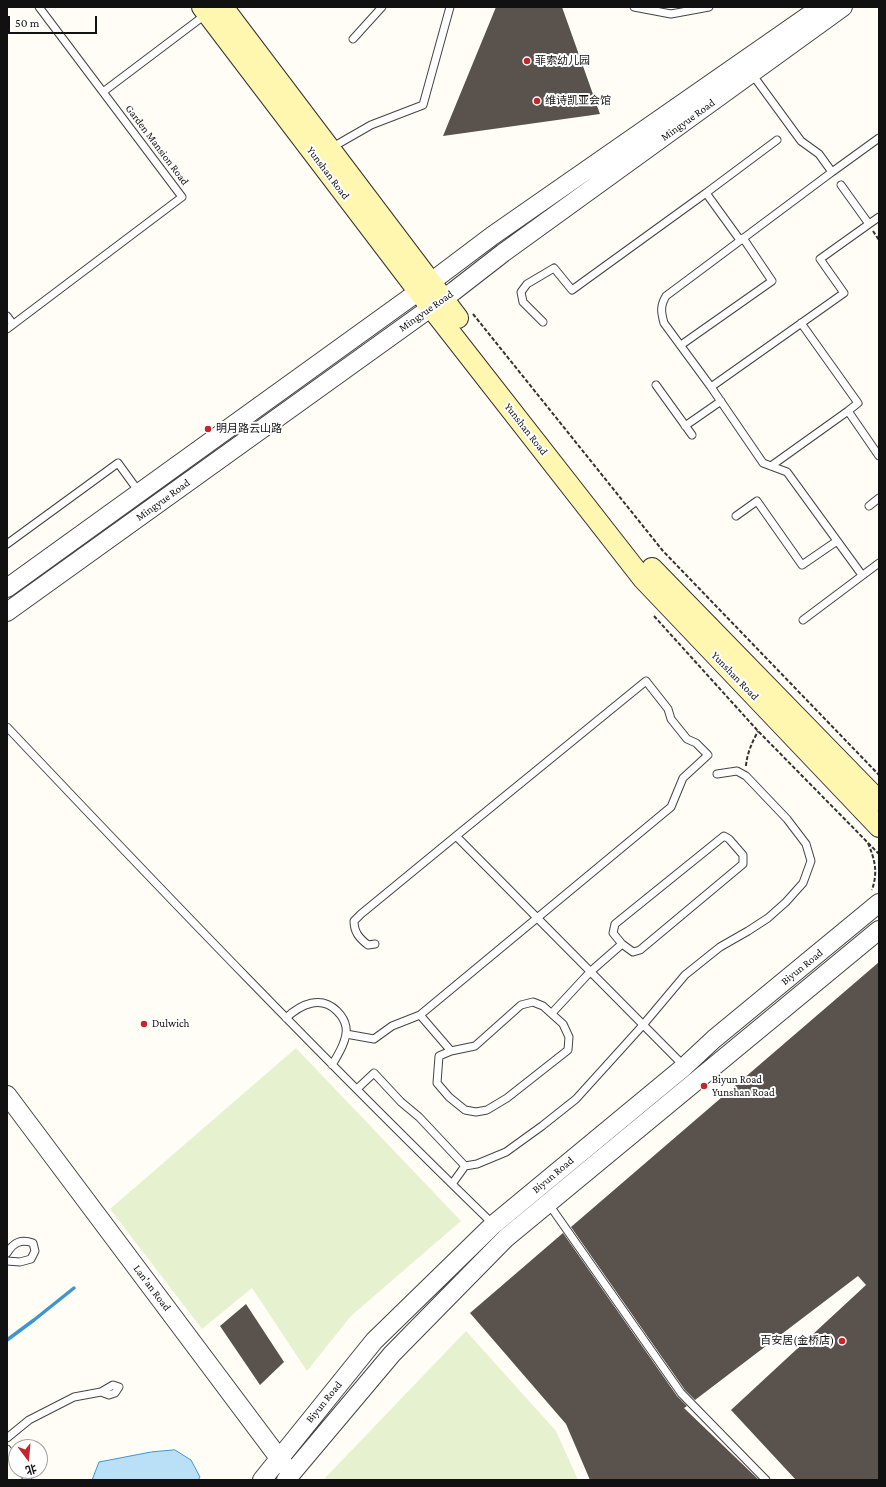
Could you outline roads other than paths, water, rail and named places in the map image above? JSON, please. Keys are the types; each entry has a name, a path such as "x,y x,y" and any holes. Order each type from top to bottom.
{"main road":[{"name":"Yunshan Road","path":"211,9 330,149 436,303 643,579 873,834"},
{"name":"Yunshan Road","path":"211,9 425,286"},
{"name":"Yunshan Road","path":"436,303 653,570 879,801"}],"street":[{"name":"Mingyue Road","path":"7,588 499,232 821,7"},
{"name":"Mingyue Road","path":"7,612 843,7"},
{"name":"Biyun Road","path":"262,1480 374,1341 493,1225 684,1067 875,898"},
{"name":"Biyun Road","path":"291,1478 392,1354 506,1238 879,930"},
{"name":"Lan'an Road","path":"7,1095 279,1457 291,1478"}],"lane":[{"name":"Garden Mansion Road","path":"10,327 182,197 39,7"},
{"path":"353,39 382,7"},
{"path":"330,149 371,125 423,105 450,7"},
{"path":"634,7 671,14 709,7"},
{"path":"103,92 211,9"},
{"path":"752,73 801,141 819,154 832,172"},
{"path":"862,575 787,472 763,463 721,401 664,323 661,313 661,304 666,296 879,138"},
{"path":"542,322 523,302 521,292 527,284 554,268 572,290 777,140"},
{"path":"842,185 869,224"},
{"path":"681,346 772,281 706,193"},
{"path":"711,387 844,293 820,259 879,216"},
{"path":"7,316 10,327"},
{"path":"771,466 858,403 801,323"},
{"path":"656,385 684,426 692,435"},
{"path":"684,426 721,401"},
{"path":"848,411 879,456"},
{"path":"7,544 118,463 139,492"},
{"path":"869,506 879,498"},
{"path":"736,516 757,501 802,565 837,541"},
{"path":"803,620 879,563"},
{"path":"346,1034 374,1039 392,1026 420,1015 671,807 683,778 708,755 696,743 687,739 671,719 668,709 646,681 354,921 354,930 361,940 368,944 375,944"},
{"path":"7,727 146,874 286,1018 493,1225"},
{"path":"452,1184 465,1166 476,1164 506,1152 576,1099 685,975 720,947 768,918 786,902 803,883 811,861 806,844 787,819 746,776 737,771 717,774"},
{"path":"456,836 684,1067"},
{"path":"724,836 729,839 743,855 743,864 640,950 633,952 622,944 613,933 615,924 724,836"},
{"path":"552,1013 590,972 622,944"},
{"path":"286,1018 301,1006 311,1002 321,1002 332,1006 339,1013 344,1020 347,1029 343,1046 332,1065"},
{"path":"533,1002 552,1013 563,1024 569,1037 568,1050 507,1098 487,1110 476,1112 466,1110 449,1097 437,1083 439,1056 451,1051 475,1046 522,1005 533,1002"},
{"path":"420,1015 451,1051"},
{"path":"357,1089 374,1073 401,1102 419,1117 465,1166"},
{"path":"548,1203 681,1393 766,1480"},
{"path":"7,1253 17,1242 25,1240 33,1243 35,1251 31,1259 20,1262 7,1261"},
{"path":"7,1438 29,1420 74,1397 101,1392"}],"water":[{"path":"175,1450 191,1460 200,1477 198,1480 92,1480 99,1462 151,1452"}],"waterway":[{"path":"7,1340 74,1288"}],"place":[{"name":"菲索幼儿园","path":"527,61"},
{"name":"维诗凯亚会馆","path":"537,101"},
{"name":"明月路云山路","path":"208,429"},
{"name":"Dulwich","path":"144,1024"},
{"name":"Biyun Road Yunshan Road","path":"704,1086"},
{"name":"百安居(金桥店)","path":"842,1341"}]}
